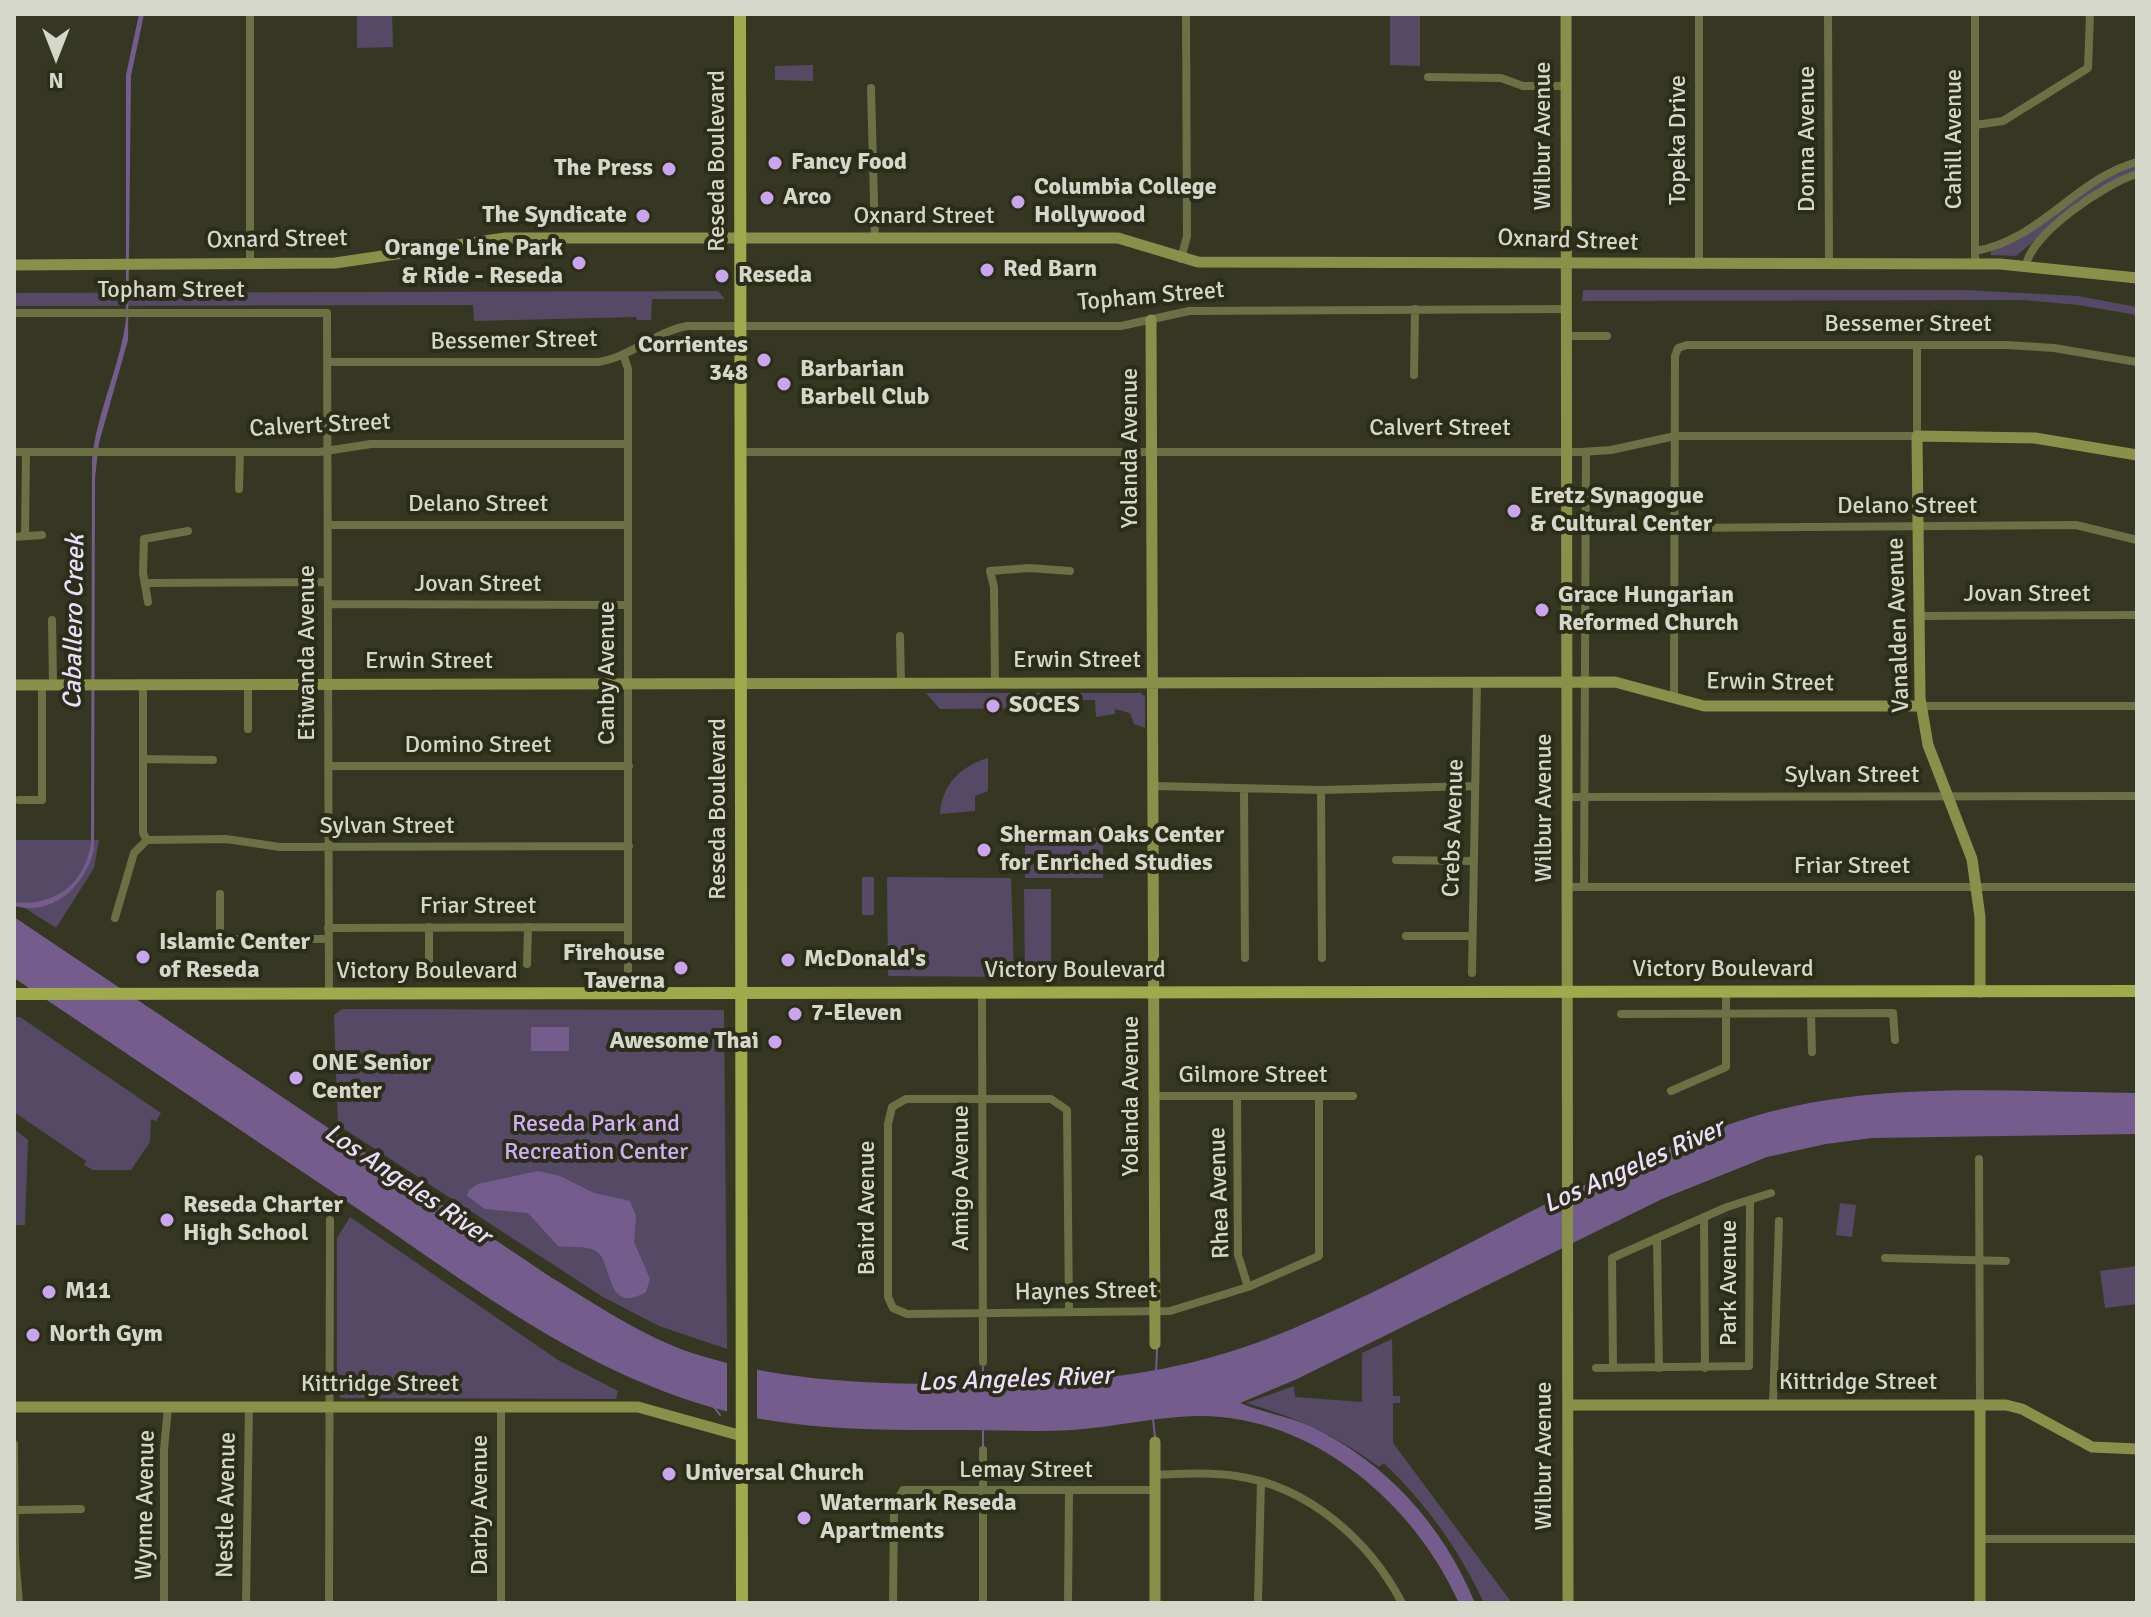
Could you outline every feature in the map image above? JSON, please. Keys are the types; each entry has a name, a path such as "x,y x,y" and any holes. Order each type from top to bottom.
{"main road":[{"name":"Reseda Boulevard","path":"740,14 742,1603"},
{"name":"Victory Boulevard","path":"15,994 2137,991"}],"street":[{"path":"250,14 250,264"},
{"path":"1181,259 1187,236 1186,14"},
{"name":"Wilbur Avenue","path":"1566,14 1568,1603"},
{"name":"Topeka Drive","path":"1699,14 1699,265"},
{"name":"Donna Avenue","path":"1828,14 1829,264"},
{"name":"Cahill Avenue","path":"1975,14 1975,264"},
{"path":"1975,125 2003,121 2088,68 2090,14"},
{"path":"1428,77 1501,78 1523,86 1566,86"},
{"path":"871,88 875,239"},
{"path":"1975,251 2024,234 2093,180 2137,162"},
{"path":"2026,265 2030,249 2100,190 2137,174"},
{"name":"Oxnard Street","path":"14,265 352,262 497,238 1118,238 1144,243 1181,259 1198,262 1975,264"},
{"path":"1975,264 2026,265 2137,278"},
{"path":"1414,375 1415,309"},
{"name":"Topham Street","path":"740,326 1109,327 1189,311 1566,309"},
{"name":"Topham Street","path":"14,313 327,313"},
{"name":"Etiwanda Avenue","path":"327,313 329,994"},
{"name":"Yolanda Avenue","path":"1151,320 1155,1344"},
{"name":"Bessemer Street","path":"328,362 598,362 623,354 671,329 740,326"},
{"path":"1566,336 1607,336"},
{"name":"Bessemer Street","path":"1675,436 1675,356 1678,348 1687,345 2054,348 2137,362"},
{"name":"Vanalden Avenue","path":"1917,345 1921,706 1928,745 1972,859 1977,887 1980,992"},
{"name":"Canby Avenue","path":"623,354 628,369 628,993"},
{"path":"1674,699 1675,436"},
{"name":"Calvert Street","path":"740,452 1586,452 1675,436 1917,436 2035,438 2137,455"},
{"name":"Calvert Street","path":"14,452 328,451 371,444 628,444"},
{"path":"25,536 26,452"},
{"path":"239,489 240,452"},
{"name":"Wilbur Avenue","path":"1584,887 1587,797 1586,452"},
{"name":"Delano Street","path":"328,525 628,525"},
{"name":"Delano Street","path":"1675,528 2076,525 2137,540"},
{"path":"148,602 144,539 188,531"},
{"path":"14,537 42,535"},
{"path":"995,683 994,587 990,571 1042,568 1070,571"},
{"path":"146,583 328,582"},
{"name":"Jovan Street","path":"328,604 628,605"},
{"name":"Jovan Street","path":"1918,616 2137,615"},
{"path":"19,800 42,800 52,620"},
{"path":"900,636 901,683"},
{"name":"Erwin Street","path":"14,685 1624,682 1704,706 2137,706"},
{"name":"Crebs Avenue","path":"1472,973 1477,683"},
{"path":"115,918 134,853 147,840 143,833 143,685"},
{"path":"248,685 248,729"},
{"path":"143,759 213,760"},
{"name":"Domino Street","path":"328,766 629,766"},
{"path":"1154,786 1321,790 1475,786"},
{"path":"1244,790 1245,958"},
{"path":"1321,790 1322,958"},
{"name":"Sylvan Street","path":"1567,797 2137,796"},
{"name":"Sylvan Street","path":"147,840 226,839 280,847 629,846"},
{"path":"1396,860 1472,861"},
{"name":"Friar Street","path":"1567,887 2137,887"},
{"path":"220,894 220,939"},
{"path":"429,927 429,964"},
{"path":"527,964 528,927"},
{"name":"Friar Street","path":"328,928 628,927"},
{"path":"1406,936 1472,936"},
{"path":"194,939 328,939"},
{"path":"1671,1091 1726,1067 1726,992"},
{"name":"Amigo Avenue","path":"982,993 983,1362"},
{"name":"Victory Boulevard","path":"1621,1014 1895,1016 1895,1040"},
{"path":"1811,1014 1812,1052"},
{"name":"Gilmore Street","path":"1153,1096 1353,1096"},
{"name":"Rhea Avenue","path":"1237,1096 1238,1255 1248,1287"},
{"name":"Haynes Street","path":"893,1308 907,1314 1155,1313 1189,1306 1248,1287 1319,1256 1319,1096"},
{"name":"Baird Avenue","path":"893,1308 888,1297 888,1124 892,1107 906,1099 982,1101"},
{"path":"982,1101 1051,1099 1063,1106 1069,1115 1069,1312"},
{"path":"1979,1159 1980,1603"},
{"path":"1613,1368 1612,1258 1704,1217 1771,1193"},
{"name":"Park Avenue","path":"1705,1368 1749,1366 1750,1200"},
{"path":"1596,1368 1705,1368 1704,1217"},
{"path":"329,1603 330,1220"},
{"path":"1773,1405 1779,1221"},
{"path":"1657,1238 1659,1368"},
{"path":"1885,1258 2006,1261"},
{"name":"Kittridge Street","path":"1568,1405 1980,1405 2022,1409 2092,1447 2137,1449"},
{"name":"Kittridge Street","path":"14,1407 638,1407 742,1430"},
{"name":"Wynne Avenue","path":"164,1603 164,1450 168,1407"},
{"name":"Nestle Avenue","path":"246,1603 249,1407"},
{"name":"Darby Avenue","path":"501,1407 501,1603"},
{"path":"1155,1442 1155,1603"},
{"path":"14,1444 19,1603"},
{"path":"983,1450 983,1603"},
{"path":"1155,1475 1221,1474 1261,1481 1304,1499 1347,1530 1389,1579 1400,1602"},
{"path":"1258,1603 1261,1481"},
{"name":"Lemay Street","path":"893,1603 894,1507 899,1494 913,1488 983,1491 1154,1490"},
{"path":"1068,1603 1069,1491"},
{"path":"15,1510 81,1509"},
{"path":"1980,1539 2137,1539"}],"green space":[{"path":"357,14 392,14 393,47 357,48"},
{"path":"1390,14 1420,14 1420,66 1390,65"},
{"path":"813,65 813,81 775,80 775,66"},
{"path":"2137,165 2137,171 2099,188 2016,256 1991,255 1991,251 2032,231 2097,183"},
{"path":"1583,290 1965,290 2078,296 2137,307 2137,315 2023,300 1582,301"},
{"path":"718,291 725,299 652,299 651,320 637,320 636,317 474,321 473,305 14,306 14,293"},
{"path":"926,693 1141,693 1145,697 1145,728 1134,724 1130,713 1115,709 1115,714 1096,717 1095,700 1061,700 1061,708 940,709"},
{"path":"988,758 988,791 975,796 975,811 940,814 949,785 961,771"},
{"path":"1057,828 1103,828 1103,878 1025,878 1025,845 1057,844"},
{"path":"14,840 99,840 94,868 56,928 14,901"},
{"path":"862,877 874,877 874,915 862,915"},
{"path":"887,877 1011,878 1014,974 1011,977 888,976"},
{"path":"1024,889 1051,889 1051,977 1025,977"},
{"name":"Reseda Park and Recreation Center","path":"342,1009 724,1010 727,1349 659,1326 603,1297 338,1125 334,1015"},
{"path":"14,1017 20,1017 161,1113 156,1121 151,1119 150,1142 131,1170 93,1170 84,1165 86,1161 14,1112"},
{"path":"14,1129 28,1140 25,1225 14,1225"},
{"path":"1840,1203 1856,1205 1852,1237 1836,1235"},
{"path":"350,1217 558,1360 618,1391 616,1399 341,1398 337,1391 337,1238"},
{"path":"2137,1266 2137,1304 2105,1308 2100,1271"},
{"path":"1392,1339 1393,1396 1400,1396 1400,1403 1393,1403 1393,1443 1512,1603 1484,1603 1441,1528 1384,1463 1379,1467 1316,1429 1246,1403 1294,1386 1295,1397 1362,1402 1362,1353"}],"water":[{"path":"139,14 144,14 131,76 128,340 99,443 95,478 94,850 83,875 66,895 42,907 29,908 14,906 14,902 42,901 66,890 82,870 91,843 92,461 98,425 119,355 126,319 126,75"},
{"name":"Los Angeles River","path":"14,917 552,1278 620,1319 692,1353 755,1369 819,1379 916,1384 1081,1380 1206,1359 1292,1329 1348,1304 1624,1166 1739,1121 1787,1108 1886,1093 1986,1090 2137,1093 2137,1134 1872,1138 1767,1157 1662,1199 1297,1379 1240,1403 1310,1426 1338,1441 1387,1477 1429,1522 1462,1574 1475,1603 1459,1603 1440,1566 1387,1499 1354,1471 1318,1448 1280,1430 1239,1419 1196,1416 1060,1431 890,1430 816,1426 767,1420 709,1407 654,1388 602,1364 503,1307 14,978"},
{"path":"531,1027 569,1027 569,1051 531,1051"},
{"path":"538,1171 560,1176 594,1193 630,1201 636,1216 634,1242 650,1279 646,1292 633,1298 623,1297 616,1292 606,1265 596,1251 558,1246 528,1213 485,1209 467,1196 469,1190 478,1184"}],"pier":[{"path":"727,1359 757,1364 757,1422 727,1415"}],"waterway":[{"path":"1156,1374 1157,1349"},
{"name":"Los Angeles River","path":"983,1367 983,1385"},
{"path":"714,1407 720,1415"},
{"path":"1153,1419 1155,1437"},
{"path":"983,1431 983,1449"}],"place":[{"name":"Fancy Food","path":"775,163"},
{"name":"The Press","path":"669,169"},
{"name":"Arco","path":"767,198"},
{"name":"Columbia College Hollywood","path":"1018,202"},
{"name":"The Syndicate","path":"643,216"},
{"name":"Orange Line Park & Ride - Reseda","path":"579,263"},
{"name":"Red Barn","path":"987,270"},
{"name":"Reseda","path":"722,276"},
{"name":"Corrientes 348","path":"764,360"},
{"name":"Barbarian Barbell Club","path":"784,384"},
{"name":"Eretz Synagogue & Cultural Center","path":"1514,511"},
{"name":"Grace Hungarian Reformed Church","path":"1542,610"},
{"name":"SOCES","path":"993,706"},
{"name":"Sherman Oaks Center for Enriched Studies","path":"984,850"},
{"name":"Islamic Center of Reseda","path":"143,957"},
{"name":"McDonald's","path":"788,960"},
{"name":"Firehouse Taverna","path":"681,968"},
{"name":"7-Eleven","path":"795,1014"},
{"name":"Awesome Thai","path":"775,1042"},
{"name":"ONE Senior Center","path":"296,1078"},
{"name":"Reseda Charter High School","path":"167,1220"},
{"name":"M11","path":"49,1292"},
{"name":"North Gym","path":"33,1335"},
{"name":"Universal Church","path":"669,1474"},
{"name":"Watermark Reseda Apartments","path":"804,1518"}],"water label":[{"name":"Caballero Creek","path":"75,622"}]}
